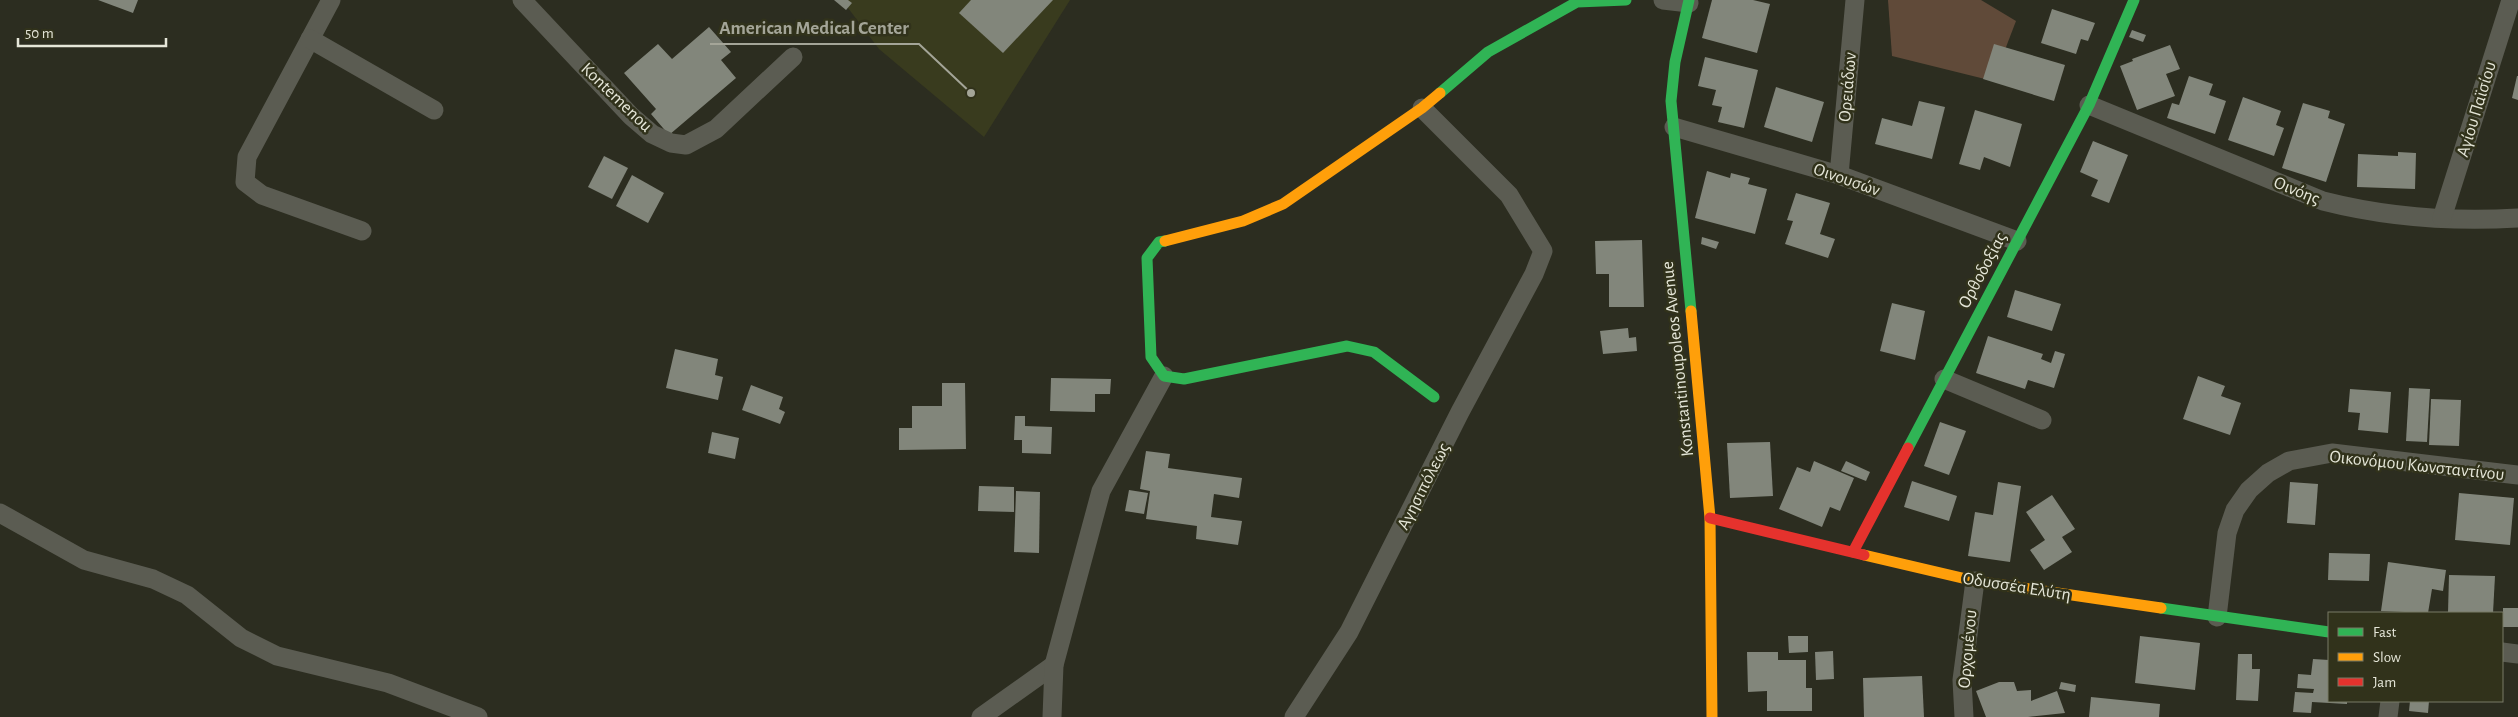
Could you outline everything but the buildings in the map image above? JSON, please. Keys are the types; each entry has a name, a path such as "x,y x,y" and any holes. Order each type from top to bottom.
{"street":[{"path":"331,0 247,157 245,182 262,195 362,231"},
{"name":"Kontemenou","path":"522,0 631,116 652,134 671,143 686,145 716,129 793,57"},
{"path":"1434,398 1374,352 1347,346 1184,378 1164,376 1151,357 1147,258 1159,242 1242,221 1283,204 1422,108 1488,52 1577,2 1626,0"},
{"path":"1663,0 1689,1"},
{"name":"Ορειάδων","path":"1839,175 1855,0"},
{"name":"Ορθοδοξίας","path":"1853,552 2089,105 2134,0"},
{"name":"Αγίου Παϊσίου","path":"2442,218 2511,0"},
{"name":"Konstantinoupoleos Avenue","path":"1689,1 1675,62 1671,101 1710,518 1712,717"},
{"path":"310,39 434,110"},
{"name":"Οινόης","path":"2089,105 2323,201 2363,211 2442,218 2518,218"},
{"name":"Αγησιπόλεως","path":"1294,717 1349,632 1460,412 1534,274 1543,251 1509,195 1422,108"},
{"name":"Οινουσών","path":"1674,127 1839,175 2017,241"},
{"path":"1052,717 1054,665 1101,491 1164,376"},
{"path":"1944,379 2042,420"},
{"name":"Οικονόμου Κωνσταντίνου","path":"2217,617 2227,533 2235,510 2249,490 2268,473 2289,461 2332,453 2518,475"},
{"path":"0,513 84,560 153,579 187,595 241,638 277,656 388,683 478,717"},
{"name":"Οδυσσέα Ελύτη","path":"1710,518 1974,581 2328,632"},
{"name":"Ορχομένου","path":"1964,717 1962,680 1974,581"},
{"path":"2503,652 2518,654"},
{"path":"981,717 1054,665"},
{"path":"2388,717 2390,702"}],"shaded area":[{"path":"842,0 1070,0 984,137 879,49"},
{"path":"1888,0 1981,0 2016,21 1993,81 1892,56"}],"traffic: fast":[{"path":"1440,93 1488,52 1577,2 1626,0"},
{"path":"1689,0 1675,62 1671,101 1691,311"},
{"path":"1908,448 2089,105 2134,0"},
{"path":"1165,241 1159,242 1147,258 1151,357 1164,376 1184,379 1347,346 1374,352 1434,397"},
{"path":"2161,608 2328,632"}],"traffic: slow":[{"path":"1165,241 1243,221 1283,204 1422,108 1440,93"},
{"path":"1691,311 1710,518 1712,717"},
{"path":"1864,555 1975,581 2161,608"}],"traffic: jam":[{"path":"1853,552 1908,448"},
{"path":"1710,518 1864,555"}],"place":[{"name":"American Medical Center","path":"971,93"}]}
